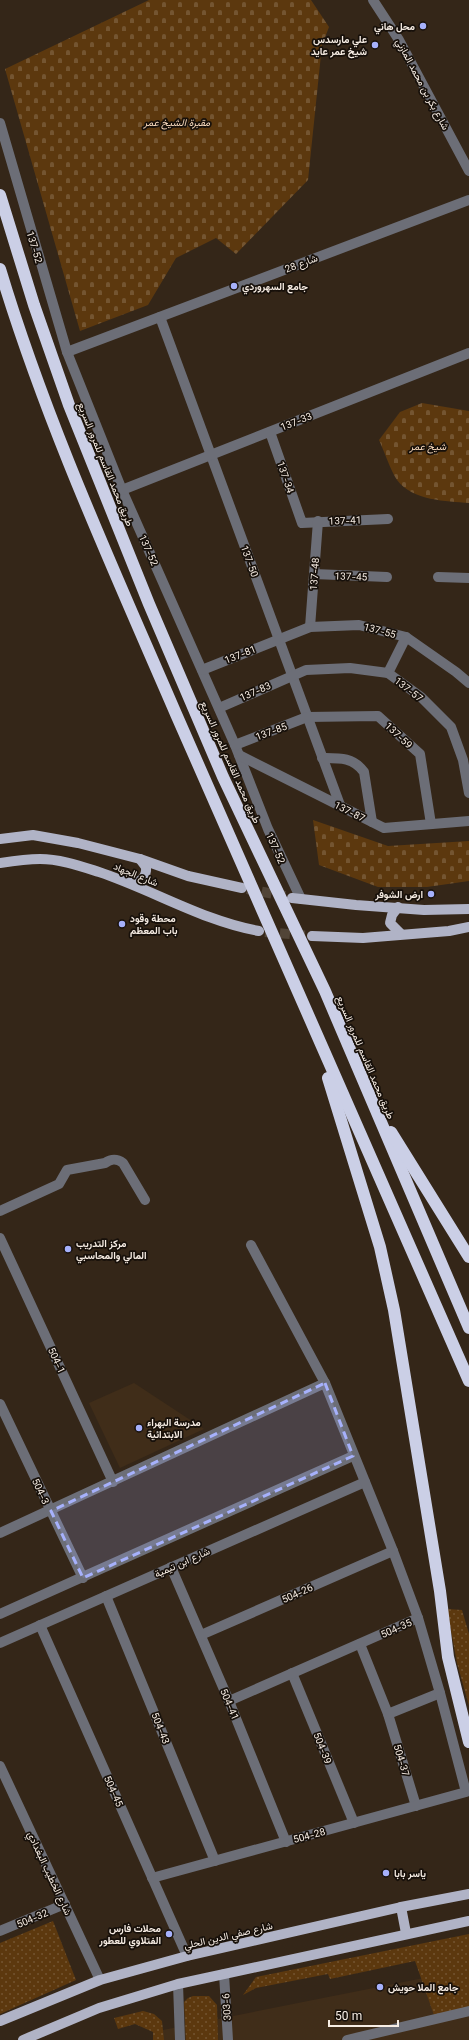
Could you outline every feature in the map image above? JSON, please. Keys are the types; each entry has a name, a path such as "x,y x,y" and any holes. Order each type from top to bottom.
{"highway":[{"name":"طريق محمد القاسم للمرور السريع","path":"0,195 34,305 69,405 149,604 223,777 325,991 469,1328"},
{"path":"0,269 13,313 49,413 134,617 316,1036 469,1381"},
{"path":"316,1036 380,1247 394,1310 440,1591 448,1657 469,1742"},
{"path":"371,1099 426,1190 469,1257"}],"main road":[{"name":"شارع الجهاد","path":"0,839 33,835 78,843 140,859 188,876 242,888"},
{"name":"شارع الجهاد","path":"0,863 40,859 74,864 130,882 182,907 247,928 259,930"},
{"path":"130,882 136,882 144,876 146,867 140,859"},
{"path":"297,898 448,911 469,909"},
{"path":"398,907 392,914 390,923 401,934"},
{"path":"312,936 363,938 449,931 469,927"},
{"name":"شارع صفي الدين الحلي","path":"0,2021 100,1980 187,1956 401,1907 469,1894"},
{"path":"401,1907 406,1933"},
{"path":"23,2040 99,2008 178,1984 469,1920"}],"street":[{"name":"شارع بكر بن محمد المازني","path":"373,0 399,40 469,171"},
{"name":"137-52","path":"0,123 67,352 122,490 235,745 297,898"},
{"name":"شارع 28","path":"67,352 469,200"},
{"name":"137-50","path":"160,316 340,805"},
{"name":"137-33","path":"122,490 469,353"},
{"name":"137-34","path":"270,432 302,523"},
{"name":"137-41","path":"302,523 318,521 388,519"},
{"name":"137-48","path":"310,626 318,521"},
{"name":"137-45","path":"314,574 387,577"},
{"path":"438,577 469,578"},
{"name":"137-55","path":"278,639 310,626 359,625 406,637 456,672 469,683"},
{"path":"388,673 406,637"},
{"name":"137-81","path":"202,670 278,639"},
{"name":"137-57","path":"292,675 306,670 350,668 388,673 421,697 451,727 462,760 469,793"},
{"name":"137-83","path":"218,708 292,675"},
{"name":"137-59","path":"307,717 378,716 420,754 431,824"},
{"name":"137-85","path":"235,745 307,717"},
{"name":"137-87","path":"239,755 384,828 469,821"},
{"path":"322,758 349,760 361,768 364,772 372,822"},
{"path":"0,1211 59,1184 67,1170 105,1163 110,1160 118,1160 123,1163 145,1200"},
{"name":"504-1","path":"0,1238 113,1482"},
{"name":"504-35","path":"229,1701 418,1618 393,1551 353,1456 325,1383 250,1245"},
{"path":"0,1533 51,1511 325,1383"},
{"name":"504-3","path":"0,1404 83,1578"},
{"path":"0,1614 353,1456"},
{"name":"شارع ابن تيمية","path":"0,1643 365,1482"},
{"name":"504-26","path":"201,1635 393,1551"},
{"name":"504-41","path":"171,1567 229,1701 286,1842"},
{"name":"504-43","path":"106,1596 215,1861"},
{"path":"388,1714 440,1693 418,1618"},
{"name":"504-45","path":"40,1625 187,1956"},
{"name":"504-37","path":"360,1644 388,1714 416,1806"},
{"name":"504-39","path":"292,1673 354,1823"},
{"name":"504-28","path":"152,1878 466,1792 440,1693"},
{"name":"شارع الخطيب البغدادي","path":"0,1766 100,1980"},
{"name":"504-32","path":"0,1931 65,1904"},
{"name":"303-6","path":"224,1974 228,2040"},
{"path":"178,1984 180,2040"},
{"path":"347,2040 469,2011"}],"highlighted area":[{"path":"325,1383 353,1456 83,1578 51,1511"}],"shaded area":[{"path":"134,1383 204,1429 120,1468 89,1403"},
{"path":"469,1969 469,2040 153,2040 153,2032"}],"green space":[{"name":"مقبرة الشيخ عمر","path":"149,0 311,0 329,27 322,45 308,180 236,254 216,238 176,258 148,305 80,331 5,69"},
{"name":"شيخ عمر","path":"422,403 469,411 469,503 430,499 421,496 404,487 397,480 392,471 379,440 400,412"},
{"path":"313,820 388,846 469,841 469,881 427,887 378,887 319,865"},
{"path":"447,1609 462,1610 469,1634 469,1706 457,1663"},
{"path":"53,1921 76,1980 0,2014 0,1943"},
{"path":"469,1934 469,2008 435,2018 415,1961 330,1979 328,1974 256,1988 243,1995 256,1977"},
{"path":"193,1996 209,1996 217,2005 218,2040 186,2040 184,2002"},
{"path":"143,2011 154,2014 162,2021 164,2040 153,2040 153,2032 135,2024 118,2029 114,2018"}],"tunnel":[{"path":"247,889 285,896"},
{"path":"265,932 312,936"}],"place":[{"name":"محل هاني","path":"423,26"},
{"name":"علي مارسدس شيخ عمر عايد","path":"375,45"},
{"name":"جامع السهروردي","path":"234,286"},
{"name":"ارض الشوفر","path":"431,894"},
{"name":"محطة وقود باب المعظم","path":"122,924"},
{"name":"مركز التدريب المالي والمحاسبي","path":"68,1249"},
{"name":"مدرسة البهراء الابتدائية","path":"139,1428"},
{"name":"ياسر بابا","path":"386,1873"},
{"name":"محلات فارس الفتلاوي للعطور","path":"169,1934"},
{"name":"جامع الملا حويش","path":"380,1987"}]}
